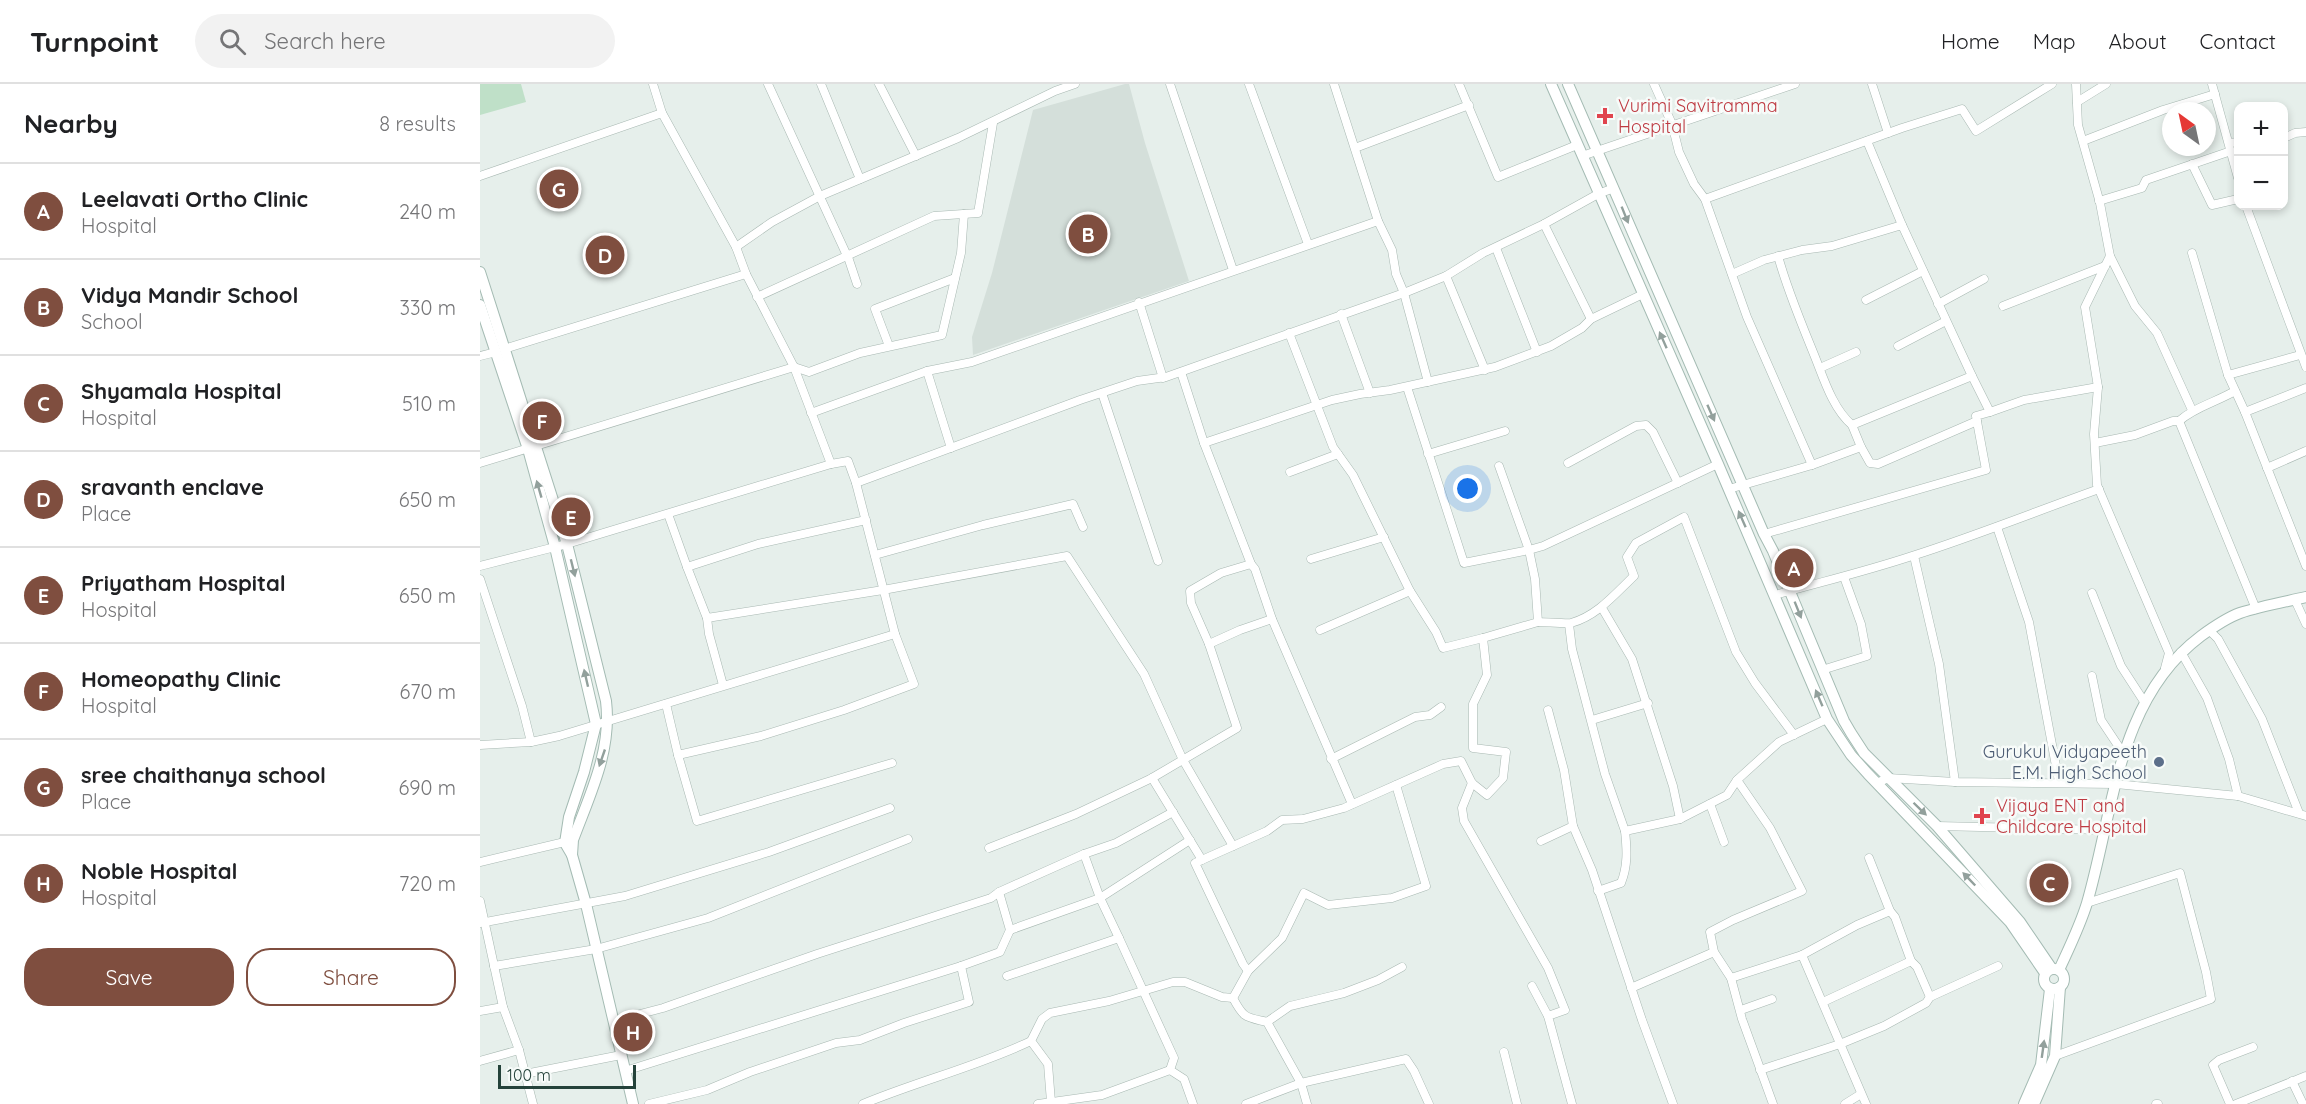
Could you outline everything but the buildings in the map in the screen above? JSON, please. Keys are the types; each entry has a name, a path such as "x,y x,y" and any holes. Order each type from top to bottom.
{"main road":[{"path":"1551,84 1729,489 1827,719 1851,756 2010,922 2052,970 2064,978 2055,988 2041,1065 2024,1104"},
{"path":"1568,84 1851,733 1864,753 1937,826 2020,922 2052,970"},
{"path":"480,272 500,350 567,544 606,701 608,720 606,750 569,842"},
{"path":"480,305 500,350"},
{"path":"532,448 596,724 584,772 568,817 569,842 586,904 633,1104"},
{"path":"2055,988 2043,981 2077,931 2087,903 2123,753 2134,723 2145,703 2181,652 2209,630 2238,614 2300,598"},
{"path":"1840,739 1851,733"},
{"path":"2034,1104 2055,1056 2055,988"}],"street":[{"path":"653,84 662,113 736,248 757,297 794,367 831,464"},
{"path":"768,84 820,196 857,284"},
{"path":"821,84 860,178"},
{"path":"879,84 916,156"},
{"path":"736,248 772,222 820,196 993,123 1055,91 1075,84"},
{"path":"1170,84 1233,270"},
{"path":"1248,84 1308,244"},
{"path":"1334,84 1378,220 1392,250 1396,274 1404,293 1428,382"},
{"path":"1459,84 1498,177 1577,145"},
{"path":"1654,84 1672,124 1679,152 1694,184 1705,200 1747,317 1812,465"},
{"path":"1872,84 1888,133"},
{"path":"1705,200 1888,133 1962,109 1976,131 2052,84"},
{"path":"2076,84 2078,125 2099,201 2110,256 2135,306 2157,333 2192,410"},
{"path":"2077,102 2106,84"},
{"path":"2212,84 2234,162"},
{"path":"1582,156 1792,85"},
{"path":"2082,141 2163,110 2215,94"},
{"path":"1355,148 1469,105"},
{"path":"480,176 662,113"},
{"path":"757,297 934,216 978,213 993,123"},
{"path":"2288,136 2306,132"},
{"path":"1867,141 1902,225 1990,412"},
{"path":"2099,201 2142,188 2146,180 2192,164 2234,144"},
{"path":"2192,164 2212,205 2234,200"},
{"path":"856,483 1101,393 1137,381 1163,378 1404,293 1446,276 1483,253 1614,188"},
{"path":"2247,210 2306,367"},
{"path":"480,463 794,367 809,372 860,353 942,335 961,253 964,214"},
{"path":"811,413 927,371 972,362 1378,220"},
{"path":"1544,224 1591,318"},
{"path":"1732,274 1778,256 1832,246 1902,225"},
{"path":"1496,248 1537,352"},
{"path":"2192,253 2228,375 2246,412 2306,566"},
{"path":"1778,256 1788,290 1833,398 1845,420 1852,425 1870,463 1878,464 1977,421"},
{"path":"2110,256 2085,307 2098,387 2095,443 2097,484 2169,653 2164,673"},
{"path":"2003,306 2105,266"},
{"path":"1866,300 1923,271"},
{"path":"480,356 746,274"},
{"path":"1446,276 1485,370"},
{"path":"888,346 875,309 955,278"},
{"path":"1938,304 1984,279"},
{"path":"1204,443 1316,406 1485,370 1551,346 1582,328 1591,318 1643,294"},
{"path":"1139,302 1163,378"},
{"path":"1341,314 1370,393"},
{"path":"1898,346 1946,321"},
{"path":"1289,333 1316,406 1338,454 1353,475 1410,591 1436,632 1443,648 1538,622 1569,624 1602,608 1634,576 1627,557 1636,543 1684,517 1736,652 1794,735"},
{"path":"1820,368 1856,352"},
{"path":"2228,375 2300,355"},
{"path":"927,371 951,448"},
{"path":"1181,372 1204,443 1251,564 1256,570 1272,619 1352,804"},
{"path":"1852,425 1972,376"},
{"path":"1407,387 1464,563 1529,550 1718,464"},
{"path":"1764,534 1986,470 1976,416 2024,400 2098,387"},
{"path":"2246,412 2306,388"},
{"path":"2095,443 2135,435 2173,421 2179,421 2192,410 2210,405 2235,391"},
{"path":"1101,393 1158,561"},
{"path":"2179,421 2256,609"},
{"path":"1568,463 1636,426 1646,425 1653,432 1678,483"},
{"path":"1428,454 1505,431"},
{"path":"1729,489 1812,465 1861,447"},
{"path":"2267,468 2306,451"},
{"path":"1290,472 1338,454"},
{"path":"480,566 555,548 831,464 848,461 856,483 895,634 914,684 844,710 771,733 678,755"},
{"path":"1499,466 1529,550 1535,579 1538,622"},
{"path":"1775,595 1914,556 2099,489"},
{"path":"875,555 983,525 1073,504 1083,527"},
{"path":"668,514 707,618 723,685"},
{"path":"687,567 752,546 866,520"},
{"path":"1997,527 2029,622 2059,782"},
{"path":"1311,559 1384,537"},
{"path":"707,618 1067,556 1144,674 1183,760 1233,846"},
{"path":"1914,556 1939,664 1955,782"},
{"path":"989,848 1077,814 1152,778 1237,728 1209,644 1191,603 1190,591 1221,573 1251,564"},
{"path":"1822,670 1867,656 1861,624 1844,577"},
{"path":"480,579 522,706 531,742"},
{"path":"1320,630 1410,591"},
{"path":"2092,593 2121,666 2145,703"},
{"path":"2300,598 2306,624"},
{"path":"1602,608 1632,659 1673,786 1680,819"},
{"path":"1209,644 1272,619"},
{"path":"1569,624 1572,649 1605,774 1625,831 1627,849 1625,873 1621,882 1598,891"},
{"path":"2209,630 2218,639 2262,718 2303,815"},
{"path":"480,745 531,742 559,736 895,634"},
{"path":"1248,970 1243,964 1195,863 1267,831 1281,820 1303,819 1352,804 1443,764 1461,761 1472,783 1487,795 1503,778 1506,752 1473,747 1473,704 1487,675 1483,638"},
{"path":"2181,652 2207,698 2229,759 2238,796"},
{"path":"2092,676 2101,720 2123,753"},
{"path":"1592,720 1648,703"},
{"path":"666,704 697,821 892,763"},
{"path":"1331,759 1415,717 1430,715 1441,707"},
{"path":"1548,710 1563,770 1573,826 1592,870 1673,1104"},
{"path":"1625,831 1680,819 1727,795 1737,780 1779,742 1827,719"},
{"path":"1152,778 1202,860"},
{"path":"1877,783 1888,778 1955,782 2116,784 2238,796 2303,815"},
{"path":"1737,780 1770,828 1802,891 1710,932 1714,952 1731,978 1773,1104"},
{"path":"1472,783 1462,808 1464,821 1548,968 1565,1010 1548,1017"},
{"path":"1233,998 1248,970 1282,938 1304,893 1328,904 1392,898 1426,886 1396,785"},
{"path":"1710,804 1724,842"},
{"path":"482,922 625,896 769,852 890,808"},
{"path":"613,1021 663,1008 817,954 991,898 999,892 1084,854 1116,843 1173,812"},
{"path":"1541,841 1573,826"},
{"path":"1937,826 2105,830"},
{"path":"495,966 596,949 708,918 908,839"},
{"path":"1010,930 1100,898 1190,840"},
{"path":"480,862 569,842"},
{"path":"1084,854 1100,898 1174,1058 1170,1070"},
{"path":"1869,858 1895,917 1911,962 1917,967 1930,997"},
{"path":"2055,1056 2211,999 2180,873 2087,903"},
{"path":"625,1071 999,952 1010,930 999,892"},
{"path":"480,902 482,922 495,966 503,1007 519,1050 533,1104"},
{"path":"1731,978 1802,955 1890,910"},
{"path":"1007,976 1119,938"},
{"path":"1631,988 1714,952"},
{"path":"1802,955 1866,1104"},
{"path":"1823,1002 1911,962"},
{"path":"649,1104 707,1090 772,1065 836,1044 860,1040 969,1002 960,966"},
{"path":"1233,998 1243,1016 1267,1022 1290,1006 1344,993 1378,980 1402,966"},
{"path":"1760,1070 1840,1044 1884,1026 1926,1003 1930,997 1998,966"},
{"path":"863,1104 1007,1052 1031,1041 1042,1019 1050,1013 1109,1001 1173,982 1185,982 1222,997 1233,998"},
{"path":"1532,986 1548,1017 1572,1104"},
{"path":"1741,1010 1772,999"},
{"path":"480,1011 503,1007"},
{"path":"1267,1022 1301,1083 1307,1104"},
{"path":"1031,1041 1048,1064 1051,1102"},
{"path":"2230,1104 2213,1065 2219,1060 2253,1047"},
{"path":"480,1061 519,1050"},
{"path":"1504,1052 1517,1104"},
{"path":"525,1074 621,1055"},
{"path":"1246,1104 1301,1083 1406,1059 1429,1104"},
{"path":"1038,1104 1102,1095 1170,1070"},
{"path":"1170,1070 1184,1079 1193,1104"},
{"path":"2236,1104 2306,1076"},
{"path":"2292,1081 2303,1104"},
{"path":"1845,1104 1861,1094"}],"shaded area":[{"path":"1129,84 1145,143 1189,281 973,355 972,337 992,273 1033,110"}],"green space":[{"path":"480,84 521,84 526,102 480,115"}],"place":[{"name":"Vurimi Savitramma Hospital","path":"1605,116"},
{"name":"sree chaithanya school","path":"559,189"},
{"name":"Vidya Mandir School","path":"1088,234"},
{"name":"sravanth enclave","path":"605,255"},
{"name":"Homeopathy Clinic","path":"542,421"},
{"name":"Priyatham Hospital","path":"571,517"},
{"name":"Leelavati Ortho Clinic","path":"1794,568"},
{"name":"Gurukul Vidyapeeth E.M. High School","path":"2159,762"},
{"name":"Vijaya ENT and Childcare Hospital","path":"1982,816"},
{"name":"Shyamala Hospital","path":"2049,883"},
{"name":"Noble Hospital","path":"633,1032"}]}
